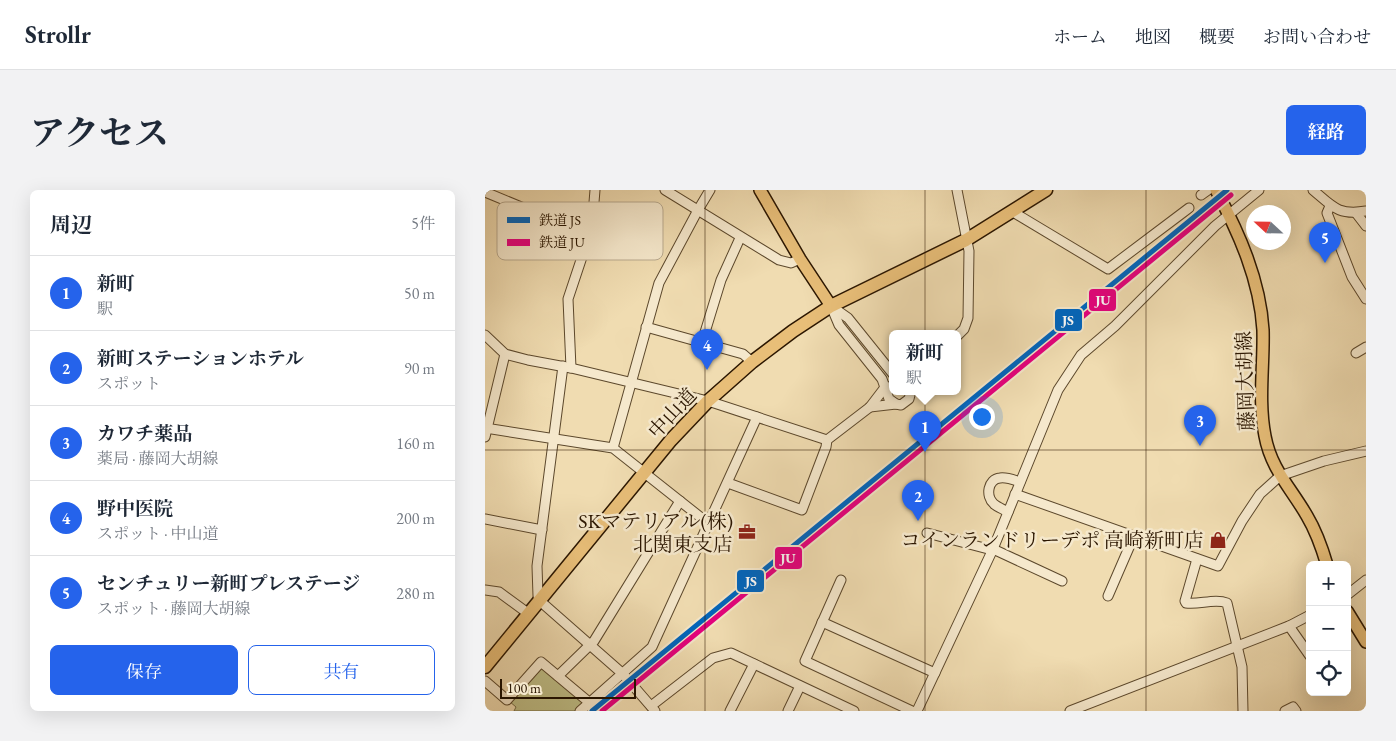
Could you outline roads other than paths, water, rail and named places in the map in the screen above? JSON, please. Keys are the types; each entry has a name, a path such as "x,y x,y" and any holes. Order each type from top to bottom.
{"highway":[{"name":"中山道","path":"485,667 671,440 708,401 752,362 793,331 831,306 966,240 1046,190"}],"main road":[{"path":"760,190 800,259 831,306"},
{"name":"藤岡大胡線","path":"1217,190 1251,269 1260,308 1263,329 1263,422 1268,448 1280,476 1306,514 1318,538 1326,561"},
{"path":"1351,618 1366,642"}],"street":[{"path":"665,190 740,238 779,260 791,263 800,259"},
{"path":"613,448 661,278 710,190"},
{"path":"957,190 969,251 968,318 961,332"},
{"path":"917,711 992,550 1058,390 1081,355 1115,326 1215,226 1259,190"},
{"path":"1313,190 1331,206 1356,212 1366,210"},
{"path":"485,192 509,202"},
{"path":"1331,206 1327,213 1352,277 1366,299"},
{"path":"1013,212 1108,269 1189,208"},
{"path":"1356,212 1366,226"},
{"path":"702,342 721,280 740,238"},
{"path":"580,260 567,299 567,367 553,439 537,566 538,596 540,601 623,674 653,709 713,658 731,653 800,686 838,708 854,711"},
{"path":"831,306 848,318 889,369"},
{"path":"831,306 839,325 882,379 886,394 896,404"},
{"path":"646,327 743,354 752,362"},
{"path":"485,335 505,354 708,401 827,440"},
{"path":"1356,353 1366,347"},
{"path":"505,354 486,431 613,448 709,524"},
{"path":"827,440 870,407 885,386"},
{"path":"870,407 901,405 905,403 909,395"},
{"path":"580,711 653,647 757,417"},
{"path":"727,483 802,510 827,447 827,440"},
{"path":"1015,494 1218,566 1242,521 1260,494 1280,476 1324,461 1366,451"},
{"path":"1008,512 991,501 989,491 991,484 994,480 1003,477 1020,482"},
{"path":"558,676 594,641 680,501"},
{"path":"485,519 542,530"},
{"path":"927,533 992,550 1061,581"},
{"path":"1108,596 1134,536"},
{"path":"1197,559 1185,601 1186,603 1195,604 1222,601 1227,603 1242,667 1243,711"},
{"path":"841,580 805,661 912,711"},
{"path":"1351,591 1366,580"},
{"path":"485,590 499,592 529,614"},
{"path":"1071,711 1289,626 1306,617"},
{"path":"822,622 935,673"},
{"path":"1289,626 1306,651"},
{"path":"485,681 507,700 541,662 590,703"},
{"path":"730,711 754,664"},
{"path":"788,711 800,686"},
{"path":"1285,711 1293,707 1296,711"}],"rail line":[{"name":"JS","path":"592,711 1227,190"},
{"name":"JU","path":"602,711 1231,195"}],"place":[{"name":"センチュリー新町プレステージ","path":"1325,263"},
{"name":"野中医院","path":"707,370"},
{"name":"カワチ薬品","path":"1200,446"},
{"name":"新町","path":"925,452"},
{"name":"新町ステーションホテル","path":"918,521"},
{"name":"SKマテリアル(株) 北関東支店","path":"747,532"},
{"name":"コインランドリーデポ 高崎新町店","path":"1218,540"}]}
